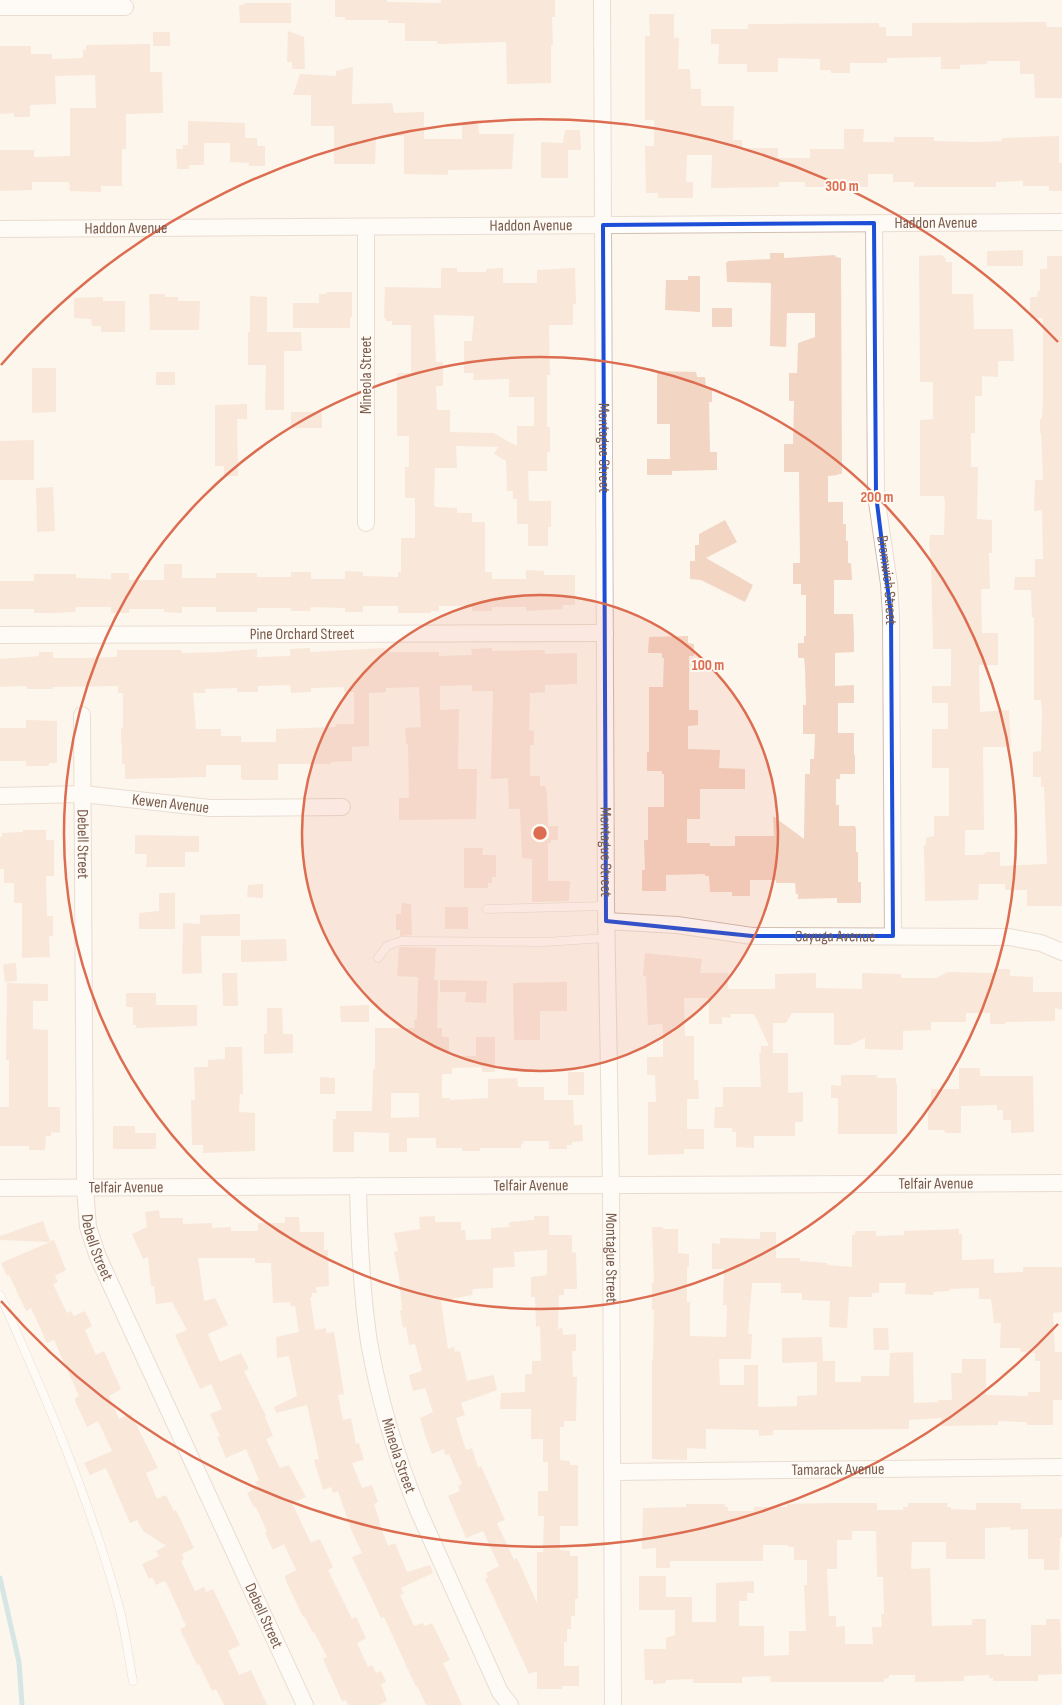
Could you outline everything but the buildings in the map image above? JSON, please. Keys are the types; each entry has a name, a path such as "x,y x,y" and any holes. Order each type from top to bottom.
{"street":[{"name":"Montague Street","path":"602,0 606,938 611,1186 613,1705"},
{"path":"0,7 125,7"},
{"name":"Haddon Avenue","path":"0,229 1062,222"},
{"name":"Bromwich Street","path":"874,223 876,495 889,584 891,615 893,936"},
{"name":"Mineola Street","path":"366,226 366,523"},
{"name":"Pine Orchard Street","path":"0,635 605,633"},
{"name":"Debell Street","path":"82,715 85,1188 88,1227 92,1243 306,1705"},
{"name":"Kewen Avenue","path":"0,796 83,794 210,808 342,807"},
{"name":"Cayuga Avenue","path":"606,913 752,936 1009,937 1041,943 1062,952"},
{"name":"Telfair Avenue","path":"0,1188 1062,1183"},
{"name":"Mineola Street","path":"358,1186 360,1261 365,1311 374,1369 388,1426 407,1484 418,1510 500,1692 510,1705"},
{"name":"Tamarack Avenue","path":"613,1472 1062,1468"}],"lane":[{"path":"486,909 606,913"},
{"path":"378,958 387,946 401,942 545,942 606,938"},
{"path":"0,1295 35,1372 93,1521 118,1604 133,1681"}],"highlighted area":[{"path":"874,223 876,495 891,615 893,936 752,936 606,921 603,225"}],"waterway":[{"path":"0,1578 19,1662 22,1705"}]}
